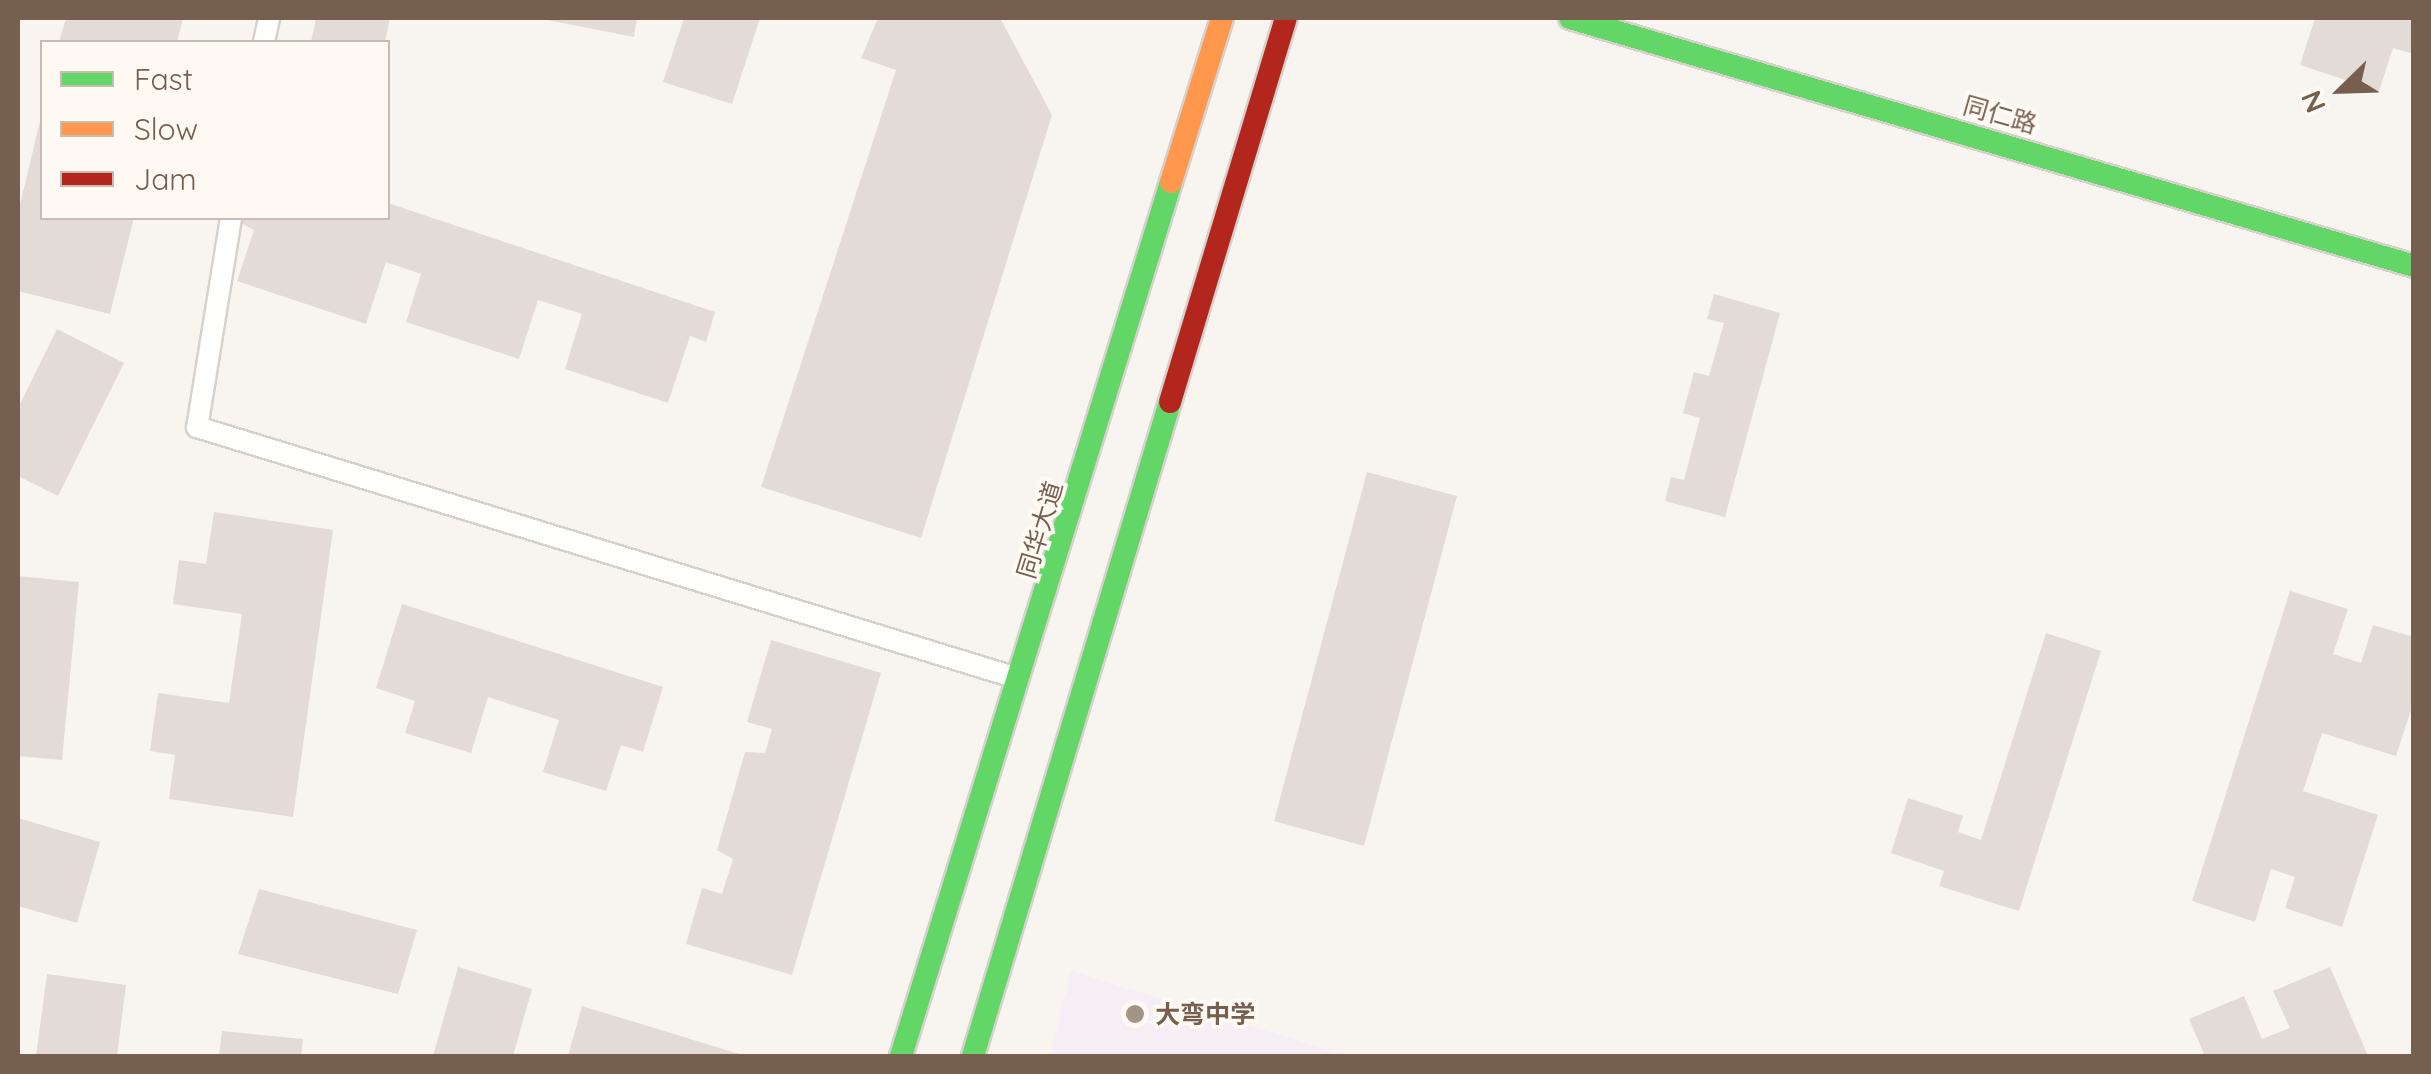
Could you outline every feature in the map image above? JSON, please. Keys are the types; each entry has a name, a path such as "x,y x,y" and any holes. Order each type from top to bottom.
{"main road":[{"name":"同华大道","path":"901,1056 1024,680 1222,18"},
{"path":"973,1056 1286,18"},
{"name":"同仁路","path":"1570,18 2414,266"}],"lane":[{"path":"231,220 197,427 1024,680"}],"shaded area":[{"name":"大弯中学","path":"1071,971 1348,1056 1050,1056"}],"building":[{"path":"66,18 183,18 178,40 60,40"},
{"path":"316,18 390,18 385,40 311,40"},
{"path":"537,18 637,18 634,37"},
{"path":"684,18 760,18 732,104 663,82"},
{"path":"878,18 1000,18 1052,115 921,538 761,487 896,70 861,58"},
{"path":"2315,18 2414,18 2414,54 2393,48 2379,91 2300,65"},
{"path":"40,121 40,220 134,220 110,314 18,291 18,213"},
{"path":"390,204 715,312 706,342 690,336 668,403 565,369 582,314 538,300 519,359 406,322 421,274 386,262 366,324 237,281 254,230 236,220 390,220"},
{"path":"1714,294 1780,313 1725,517 1665,501 1671,477 1684,480 1700,418 1683,413 1694,372 1709,376 1724,323 1707,319"},
{"path":"57,329 124,363 58,496 18,476 18,408"},
{"path":"1367,472 1457,496 1364,846 1274,821"},
{"path":"214,512 333,530 293,817 169,799 175,755 150,751 158,693 229,703 242,614 173,604 179,560 206,564"},
{"path":"18,576 79,582 62,760 18,756"},
{"path":"2290,591 2348,609 2333,654 2361,663 2373,625 2414,637 2414,701 2396,756 2322,733 2303,791 2378,815 2342,927 2285,908 2295,877 2271,869 2255,922 2192,901"},
{"path":"402,604 663,687 643,752 621,745 606,791 543,772 559,720 488,697 471,753 405,733 415,701 376,688"},
{"path":"2046,633 2101,651 2019,911 1939,886 1944,871 1891,853 1908,798 1963,816 1958,832 1981,840"},
{"path":"771,640 881,673 792,975 686,944 702,888 722,894 733,859 717,850 745,752 765,753 772,729 747,722"},
{"path":"18,818 100,842 77,923 18,906"},
{"path":"259,889 417,930 398,994 238,954"},
{"path":"458,967 532,989 513,1056 433,1056"},
{"path":"2330,967 2368,1056 2205,1056 2189,1019 2244,996 2262,1039 2290,1028 2273,991"},
{"path":"47,974 126,985 117,1056 36,1056"},
{"path":"582,1006 746,1056 568,1056"},
{"path":"222,1031 303,1039 301,1056 219,1056"}],"traffic: fast":[{"path":"1570,18 2414,266"},
{"path":"901,1056 1171,182"},
{"path":"973,1056 1170,402"}],"traffic: slow":[{"path":"1171,182 1222,18"}],"traffic: jam":[{"path":"1170,402 1286,18"}],"place":[{"name":"大弯中学","path":"1135,1014"}]}
